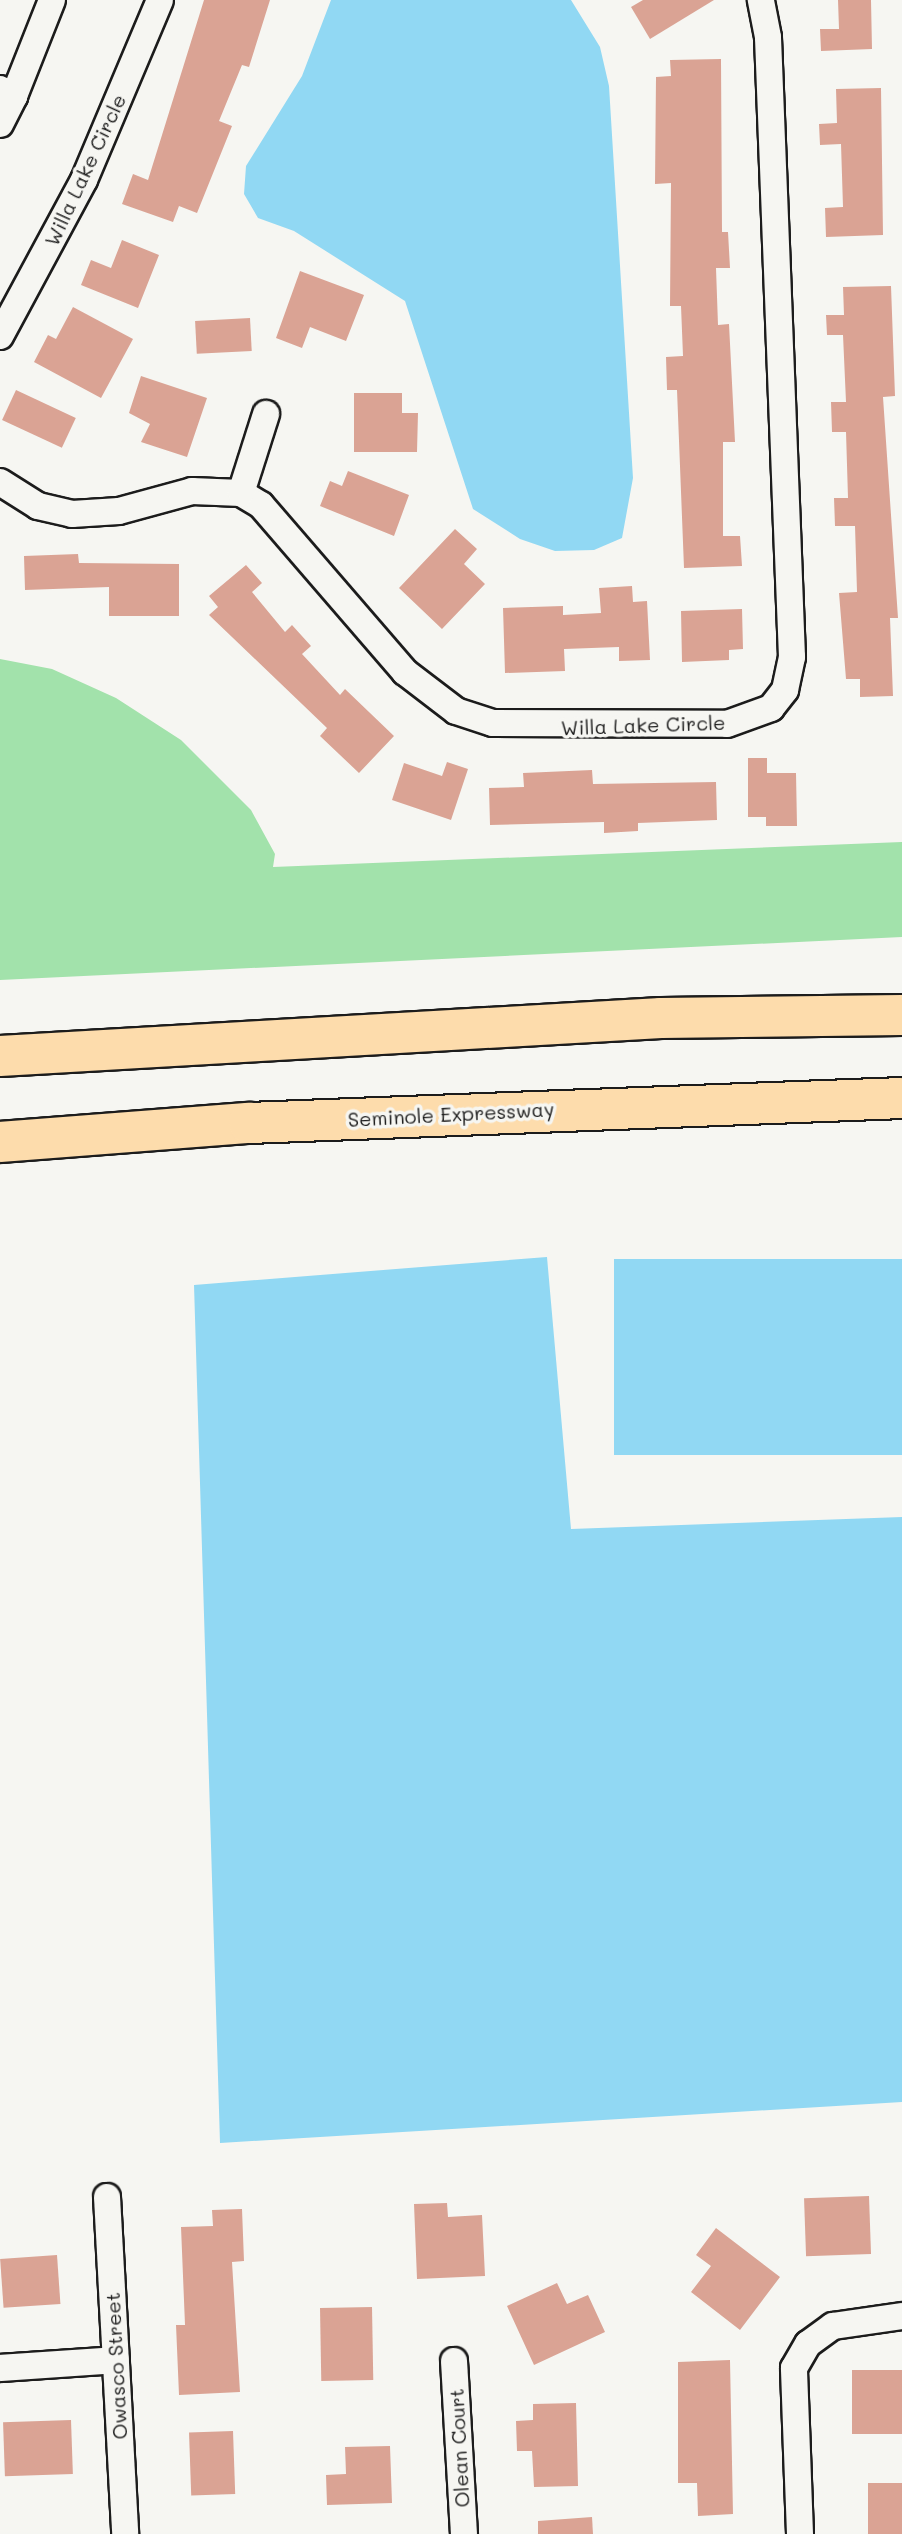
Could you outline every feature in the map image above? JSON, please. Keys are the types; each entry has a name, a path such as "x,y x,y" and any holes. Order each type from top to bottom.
{"highway":[{"path":"0,1056 661,1018 902,1015"},
{"name":"Seminole Expressway","path":"0,1142 249,1123 902,1098"}],"street":[{"path":"0,124 7,93 52,0"},
{"name":"Willa Lake Circle","path":"0,336 84,180 160,0"},
{"name":"Willa Lake Circle","path":"241,493 261,505 405,672 456,711 541,728 727,724 771,708 785,690 792,657 768,37 761,0"},
{"path":"0,482 38,506 72,514 119,511 192,491 241,493 266,414"},
{"name":"Owasco Street","path":"107,2197 125,2534"},
{"path":"800,2534 794,2368 808,2344 833,2326 902,2316"},
{"path":"0,2368 116,2360"},
{"name":"Olean Court","path":"454,2361 464,2534"}],"green space":[{"path":"0,659 52,669 116,698 181,740 251,810 275,854 273,867 902,842 902,937 0,980"}],"water":[{"path":"331,0 571,0 600,47 609,86 633,478 622,538 594,550 555,551 520,539 473,509 405,301 294,231 258,218 244,194 246,166 302,76"},
{"path":"547,1257 571,1529 902,1517 902,2102 220,2143 194,1285"},
{"path":"614,1259 902,1259 902,1455 614,1455"}],"building":[{"path":"204,0 270,0 249,67 242,65 219,121 232,126 197,213 179,206 173,222 122,204 133,174 148,180"},
{"path":"643,0 714,0 650,39 631,7"},
{"path":"838,0 871,0 872,49 821,51 820,29 839,29"},
{"path":"721,59 722,232 728,232 730,268 716,268 718,325 729,324 735,442 723,442 723,536 740,536 742,566 684,568 677,390 667,390 666,357 683,356 681,306 670,306 671,183 655,184 656,77 671,76 670,60"},
{"path":"881,88 883,235 826,237 825,208 843,207 841,144 820,145 819,124 837,123 836,89"},
{"path":"122,240 159,255 138,308 81,285 91,260 111,268"},
{"path":"300,271 364,295 346,341 310,327 302,348 276,338"},
{"path":"891,286 895,396 883,397 898,618 890,618 893,696 860,697 860,679 846,679 839,593 857,592 855,526 835,526 834,498 848,498 846,432 832,432 831,402 846,402 843,335 827,335 826,315 844,315 843,287"},
{"path":"73,307 133,339 101,398 34,362 48,335 56,339"},
{"path":"250,318 252,351 197,354 195,321"},
{"path":"141,376 207,398 187,457 141,442 150,424 129,413"},
{"path":"16,390 76,418 62,448 2,420"},
{"path":"354,393 402,393 402,413 418,413 417,452 354,452"},
{"path":"348,471 409,495 394,536 320,506 330,481 342,486"},
{"path":"455,529 477,549 464,564 485,584 442,629 399,588"},
{"path":"78,554 79,563 179,564 179,616 109,616 109,587 25,590 24,556"},
{"path":"246,565 262,583 252,592 285,632 292,625 311,646 302,654 340,695 345,689 394,736 359,773 320,736 327,728 209,615 218,607 209,596"},
{"path":"632,586 633,602 647,601 650,660 619,661 619,647 564,649 565,671 505,673 503,608 563,606 563,615 601,613 599,588"},
{"path":"742,609 743,649 729,650 729,660 682,662 681,611"},
{"path":"748,758 767,758 767,773 796,773 797,826 766,826 766,817 748,817"},
{"path":"447,762 468,769 451,820 392,800 404,763 442,776"},
{"path":"592,770 593,784 716,782 717,820 638,823 638,831 604,833 604,822 490,825 489,788 524,787 523,773"},
{"path":"869,2196 871,2254 806,2256 804,2198"},
{"path":"447,2203 448,2217 482,2215 485,2276 417,2279 414,2204"},
{"path":"242,2209 244,2261 232,2262 240,2392 179,2395 176,2325 185,2325 181,2227 213,2226 212,2210"},
{"path":"716,2228 780,2277 740,2330 691,2292 711,2266 696,2255"},
{"path":"57,2255 60,2304 4,2308 0,2259"},
{"path":"557,2283 567,2304 588,2295 605,2332 534,2365 507,2306"},
{"path":"372,2307 373,2380 321,2381 320,2308"},
{"path":"730,2360 733,2514 698,2516 697,2483 678,2483 678,2362"},
{"path":"852,2370 902,2370 902,2434 852,2434"},
{"path":"576,2403 578,2486 534,2487 532,2451 517,2451 516,2421 533,2420 533,2404"},
{"path":"71,2420 73,2474 5,2476 3,2422"},
{"path":"233,2431 235,2494 191,2495 189,2433"},
{"path":"390,2446 392,2503 327,2505 326,2475 346,2474 345,2447"},
{"path":"868,2483 902,2483 902,2534 868,2534"},
{"path":"592,2517 593,2534 538,2534 538,2521"}]}
